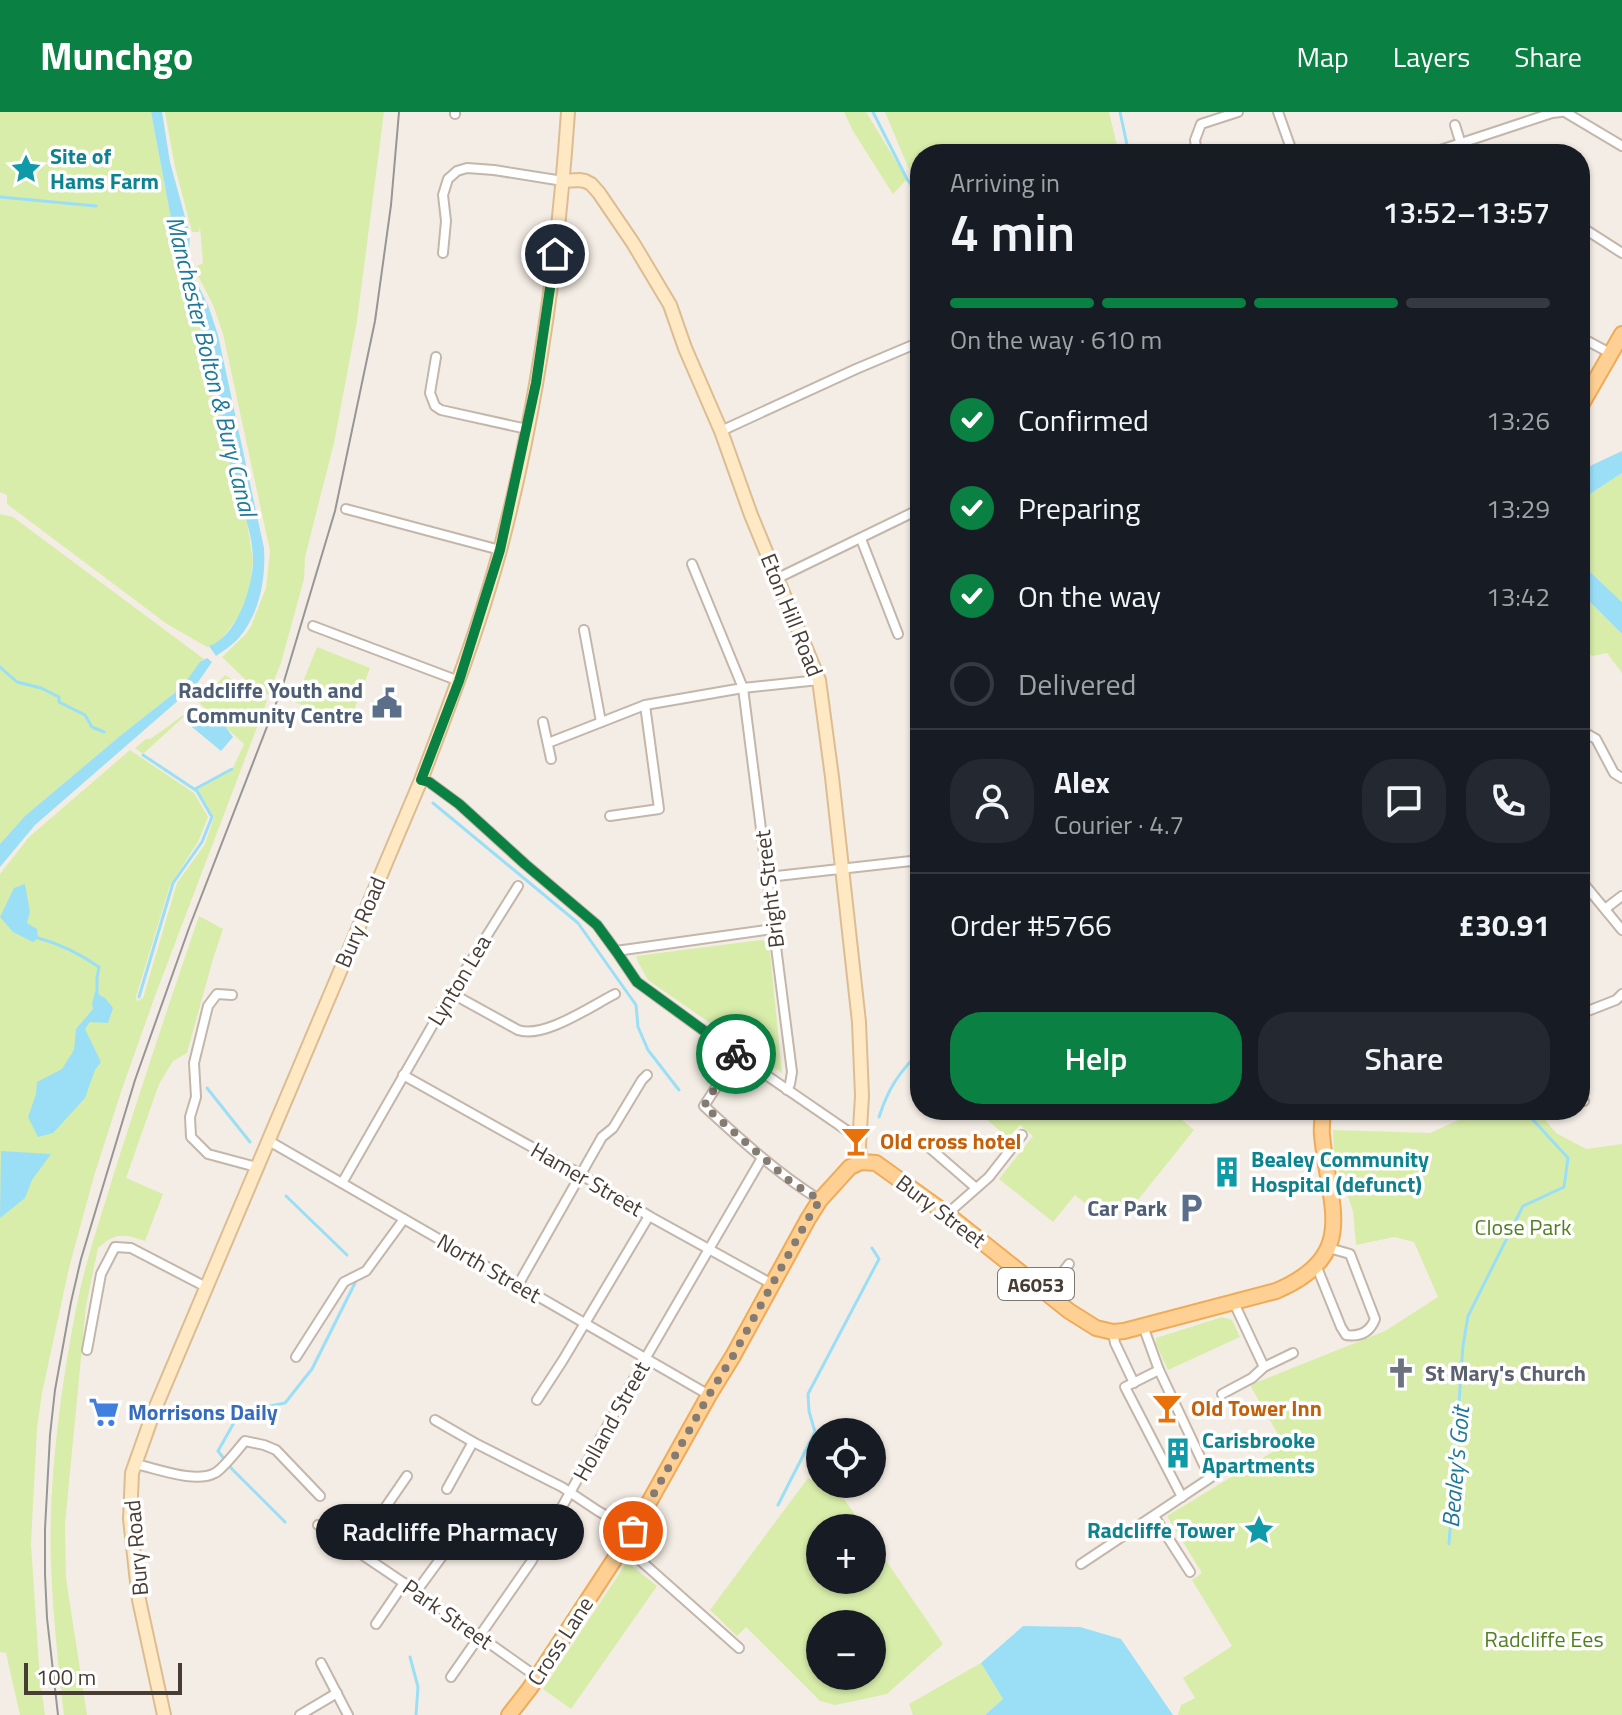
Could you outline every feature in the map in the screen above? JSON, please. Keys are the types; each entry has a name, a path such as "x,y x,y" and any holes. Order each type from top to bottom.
{"main road":[{"path":"1590,389 1622,334"},
{"path":"1113,1332 1276,1291 1311,1271 1329,1248 1335,1222 1323,1120"},
{"name":"Cross Lane","path":"509,1715 633,1531 820,1200 844,1172 861,1162"},
{"name":"Bury Street","path":"861,1162 876,1163 886,1169 1069,1311 1096,1328 1113,1332"}],"street":[{"name":"Bury Road","path":"164,1715 144,1627 134,1562 130,1492 135,1464 154,1411 256,1167 421,780 459,681 500,550 527,429 544,334 563,181 568,112"},
{"path":"1196,144 1201,124 1238,112"},
{"path":"1278,112 1289,144"},
{"path":"1458,144 1563,112 1622,146"},
{"path":"1455,125 1461,143"},
{"path":"443,253 446,221 443,195 448,179 457,171 467,168 494,170 563,181"},
{"name":"Eton Hill Road","path":"563,181 579,180 591,184 599,193 670,305 819,680 859,1022 861,1162"},
{"path":"1590,232 1622,253"},
{"path":"1590,342 1610,353"},
{"path":"721,431 910,346"},
{"path":"436,357 430,393 435,406 441,410 527,429"},
{"path":"346,509 500,550"},
{"path":"778,578 910,514"},
{"path":"861,539 898,634"},
{"name":"Bright Street","path":"692,564 743,688 792,1072 787,1090"},
{"path":"313,626 459,681"},
{"path":"584,630 601,722"},
{"path":"548,743 645,705 743,688 819,680"},
{"path":"610,816 659,809 645,705"},
{"path":"543,722 551,759"},
{"path":"1590,736 1596,739 1614,773 1622,778"},
{"path":"421,780 429,782 459,804 597,925 637,982 787,1090 852,1134 860,1134"},
{"path":"768,877 910,861"},
{"name":"Lynton Lea","path":"342,1183 451,993 518,886"},
{"path":"1590,891 1622,930"},
{"path":"1605,909 1622,896"},
{"path":"616,951 773,929"},
{"path":"451,993 518,1030 530,1032 549,1028 615,994"},
{"path":"232,995 217,994 208,1006 194,1063 196,1097 190,1117 191,1137 208,1154 256,1167"},
{"path":"1590,1010 1616,1000 1622,994"},
{"path":"737,1055 704,1106 791,1182 820,1200"},
{"name":"Hamer Street","path":"403,1075 772,1284"},
{"path":"518,1285 602,1137 613,1128 647,1075"},
{"path":"947,1214 989,1177 1022,1135"},
{"name":"North Street","path":"269,1141 709,1395"},
{"path":"931,1149 976,1188"},
{"name":"Holland Street","path":"451,1677 531,1562 762,1158"},
{"path":"537,1400 649,1216"},
{"path":"296,1357 344,1282 366,1271 404,1219"},
{"path":"87,1350 101,1274 115,1247 131,1248 206,1287"},
{"path":"1316,1265 1346,1335 1354,1336 1372,1328 1375,1319 1350,1254 1329,1248"},
{"path":"1047,1293 1069,1264"},
{"path":"1234,1303 1264,1367"},
{"path":"1081,1564 1210,1478 1159,1370 1143,1326"},
{"path":"1113,1332 1130,1385 1182,1497"},
{"path":"1222,1394 1293,1353"},
{"path":"1130,1385 1159,1370"},
{"path":"435,1420 562,1487 633,1531"},
{"path":"135,1464 176,1475 198,1477 215,1473 245,1441 276,1450 320,1496"},
{"path":"447,1489 473,1442"},
{"path":"356,1550 407,1476"},
{"path":"1154,1516 1190,1572"},
{"path":"416,1592 468,1521"},
{"name":"Park Street","path":"318,1525 537,1677"},
{"path":"623,1545 739,1648"},
{"path":"376,1624 404,1583"},
{"path":"321,1663 348,1715"},
{"path":"300,1715 337,1693"}],"green space":[{"path":"0,112 151,112 178,256 181,257 215,377 231,471 247,522 253,560 250,587 239,616 218,644 207,647 167,624 7,504 7,495 0,492"},
{"path":"165,112 384,112 357,321 334,443 305,557 304,579 281,663 268,695 246,680 222,657 251,626 266,588 270,551 223,334 213,305 196,272 195,267 203,263 200,227 199,232 192,232"},
{"path":"844,112 866,112 907,179 893,194 853,131"},
{"path":"885,112 1109,112 1117,144 910,144 910,170"},
{"path":"1622,473 1622,602 1590,572 1590,494"},
{"path":"0,514 13,517 204,659 182,687 25,816 0,844"},
{"path":"1590,602 1622,634 1622,673 1607,653 1592,656"},
{"path":"317,647 370,668 349,723 295,702"},
{"path":"225,675 267,701 122,1089 69,1268 37,1428 31,1544 45,1715 20,1715 6,1653 0,1652 0,874 29,837 130,750 194,793 208,817 198,842 170,885 136,997 137,1001 143,998 177,883 205,844 214,817 197,789 232,770 244,744 199,703"},
{"path":"199,703 143,754 135,748 163,730"},
{"path":"199,916 223,929 187,1053 173,1061 159,1084 126,1178 163,1194 145,1241 117,1236 98,1248 86,1306 65,1524 66,1578 87,1715 64,1715 54,1621 51,1532 57,1433 71,1335 94,1236"},
{"path":"761,940 769,942 782,1073 648,980 636,956"},
{"path":"987,1120 1182,1120 1194,1130 1129,1211 1117,1201 1101,1216 1075,1195 1053,1222 999,1179 1033,1136 1020,1125 1008,1138"},
{"path":"1459,1120 1545,1120 1556,1133 1586,1149 1622,1144 1622,1715 1178,1715 1181,1705 1195,1698 1183,1678 1232,1646 1192,1580 1202,1573 1167,1516 1284,1445 1250,1385 1385,1331 1438,1297 1414,1242 1394,1237 1356,1245 1353,1211 1334,1158 1333,1130 1430,1133"},
{"path":"1222,1317 1232,1320 1240,1337 1168,1370 1156,1338"},
{"path":"806,1481 806,1498 843,1498 854,1514 806,1514 806,1594 886,1594 886,1561 943,1644 887,1694 835,1705 820,1701 809,1690 886,1690 886,1610 806,1610 806,1687 746,1627 737,1636 710,1610"},
{"path":"627,1562 657,1586 571,1709 543,1689"},
{"path":"981,1663 1003,1699 985,1715 913,1715 909,1704"}],"water":[{"path":"151,112 162,112 170,162 190,235 188,263 182,264 178,256"},
{"path":"190,269 208,305 218,335 264,548 264,572 256,609 237,640 216,656 209,646 227,633 240,612 252,575 253,552 231,469 211,359 188,303 189,287 184,271"},
{"path":"1622,451 1622,473 1590,494 1592,465"},
{"path":"1590,572 1622,602 1622,634 1590,602"},
{"path":"207,658 212,662 196,685 35,825 0,867 0,844 25,816 182,687 200,662"},
{"path":"208,713 222,722 233,737 221,751 192,727"},
{"path":"25,884 30,912 27,923 37,929 38,938 33,942 13,932 0,917 14,888"},
{"path":"95,992 113,1008 108,1023 90,1022 85,1029 101,1062 85,1098 53,1133 38,1137 28,1117 37,1082 62,1069 74,1050 76,1029 93,1009"},
{"path":"1,1151 51,1154 32,1180 25,1198 0,1218"},
{"path":"1023,1626 1080,1627 1121,1639 1173,1715 985,1715 1003,1699 981,1663"}],"waterway":[{"path":"873,112 910,183"},
{"name":"Bealey's Goit","path":"1120,112 1127,144"},
{"path":"0,197 96,206"},
{"path":"0,667 17,682 41,688 59,697 59,702 85,715 92,727 104,732"},
{"path":"139,997 173,883 202,842 212,817 197,791 143,755"},
{"path":"195,789 232,769"},
{"path":"433,803 578,923 636,1005 638,1027 648,1050 679,1090"},
{"path":"38,938 70,950 99,967 97,994"},
{"path":"879,1117 895,1082 910,1063"},
{"path":"207,1088 250,1142"},
{"name":"Bealey's Goit","path":"1449,1544 1463,1346 1468,1316 1523,1206 1564,1187 1568,1158 1533,1120"},
{"path":"286,1196 347,1255"},
{"path":"778,1505 815,1432 808,1394 879,1259 872,1248"},
{"path":"285,1522 218,1451 240,1412 285,1403 312,1369 355,1283"},
{"path":"410,1657 418,1687 416,1715"}],"tram line":[{"path":"58,1715 47,1618 45,1529 55,1390 71,1302 135,1080 189,928 282,688 335,511 375,321 391,205 399,112"}],"way so far":[{"path":"633,1531 820,1200 791,1182 704,1106 736,1054"}],"place":[{"name":"Site of Hams Farm","path":"26,169"},
{"name":"Radcliffe Youth and Community Centre","path":"387,703"},
{"name":"Old cross hotel","path":"856,1141"},
{"name":"Bealey Community Hospital (defunct)","path":"1227,1172"},
{"name":"Car Park","path":"1191,1208"},
{"name":"St Mary's Church","path":"1401,1373"},
{"name":"Old Tower Inn","path":"1167,1408"},
{"name":"Morrisons Daily","path":"104,1412"},
{"name":"Carisbrooke Apartments","path":"1178,1453"},
{"name":"Radcliffe Tower","path":"1259,1530"},
{"name":"Radcliffe Pharmacy","path":"633,1531"}],"route":[{"path":"555,254 536,383 500,550 459,681 421,780 429,782 459,804 597,925 637,982 736,1054"}],"water label":[{"name":"Manchester Bolton & Bury Canal","path":"212,366"}],"park label":[{"name":"Close Park","path":"1523,1227"},
{"name":"Radcliffe Ees","path":"1544,1639"}]}
